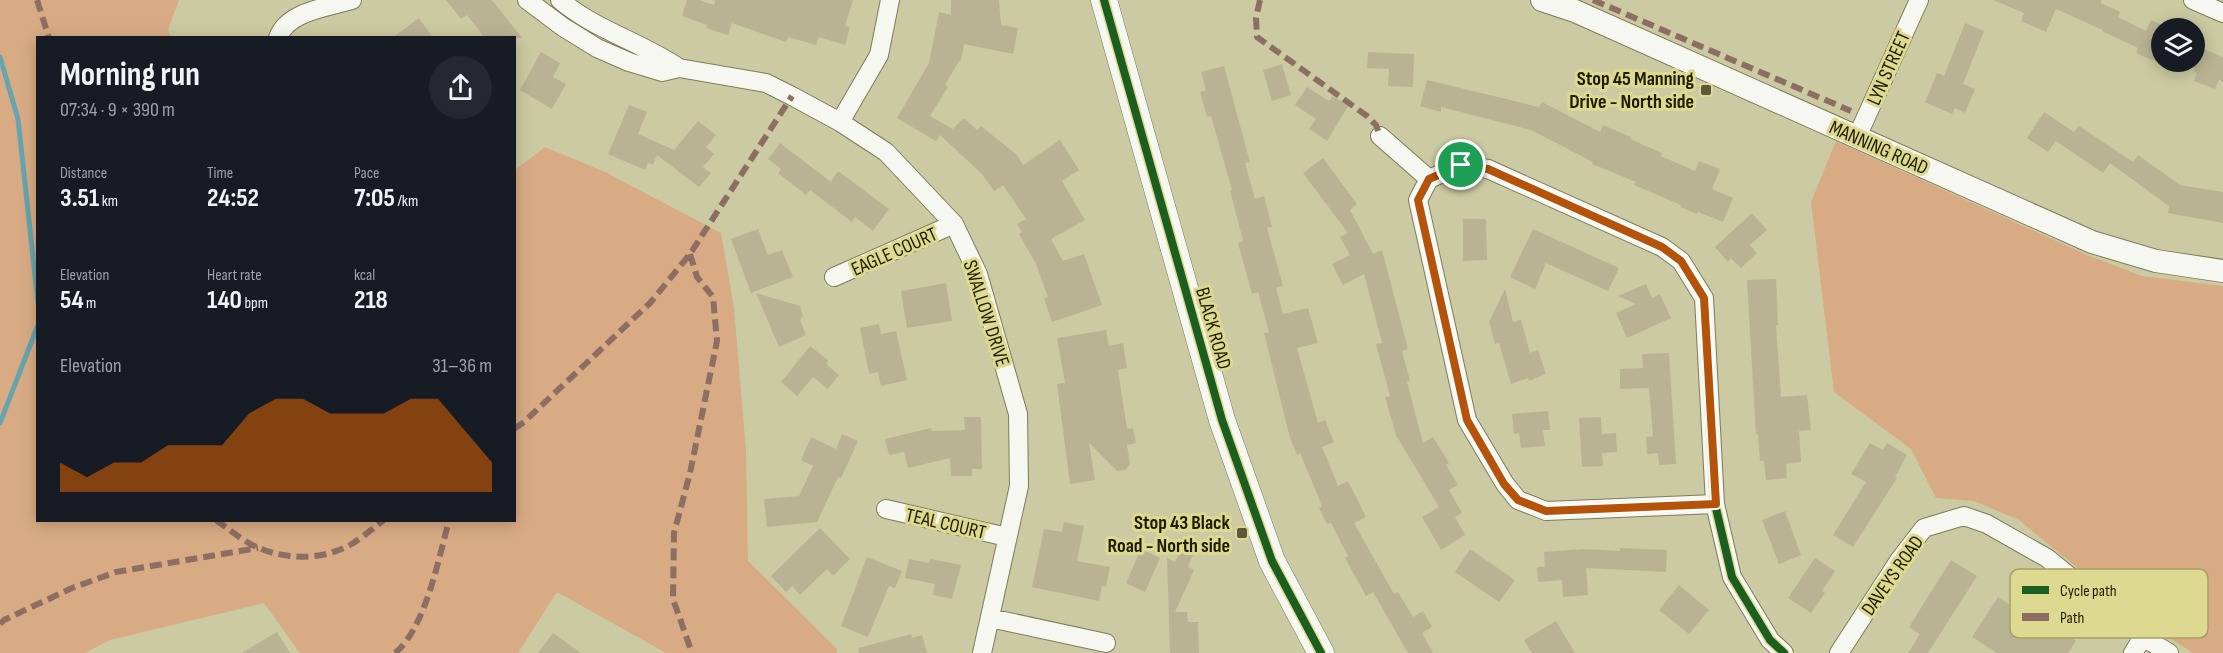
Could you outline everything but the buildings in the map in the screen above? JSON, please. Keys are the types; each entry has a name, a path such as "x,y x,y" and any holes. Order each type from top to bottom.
{"main road":[{"name":"BLACK ROAD","path":"1104,0 1222,420 1272,561 1321,653"}],"street":[{"path":"279,36 286,25 297,16 352,0"},
{"name":"SWALLOW DRIVE","path":"526,0 597,48 629,62 662,72 679,68 766,83 840,122 886,152 954,224 978,274 1018,414 1018,486 982,653"},
{"name":"SWALLOW DRIVE","path":"560,0 596,25 662,56 679,68"},
{"path":"840,122 879,55 890,0"},
{"name":"MANNING ROAD","path":"1542,0 1575,11 2092,242 2156,261 2223,271"},
{"name":"LYN STREET","path":"1857,137 1919,0"},
{"path":"2193,0 2223,14"},
{"path":"1380,136 1429,179"},
{"path":"1716,504 1546,511 1518,500 1504,484 1467,420 1418,200 1429,179 1461,165 1488,169 1662,247 1681,261 1704,298 1716,504 1732,577 1770,640 1784,653"},
{"name":"EAGLE COURT","path":"834,277 954,224"},
{"name":"TEAL COURT","path":"886,509 1007,537"},
{"name":"DAVEYS ROAD","path":"1839,653 1900,559 1924,528 1964,516 1988,524 2047,558 2060,569"},
{"path":"990,618 1106,643"},
{"path":"2133,653 2142,638"},
{"name":"DAVEYS ROAD","path":"2145,638 2169,653"}],"shaded area":[{"path":"0,0 179,0 168,30 171,36 36,36 36,522 516,522 516,169 545,147 605,172 721,233 734,308 746,451 748,561 837,649 836,653 666,653 557,592 518,653 300,653 264,603 110,640 85,653 0,653"},
{"path":"1836,141 2087,255 2142,276 2223,286 2223,653 2193,653 2169,638 2208,638 2208,569 2079,569 2019,520 1974,501 1936,498 1911,449 1834,392 1811,202"}],"waterway":[{"path":"0,57 18,119 36,285"},
{"path":"0,423 36,330"}],"marked path":[{"path":"37,0 48,36"},
{"path":"1260,0 1256,18 1257,37 1367,116 1376,125 1380,136"},
{"path":"1593,0 1851,111"},
{"path":"516,428 650,303 690,254 792,96"},
{"path":"690,254 697,277 713,297 717,341 690,473 674,533 673,599 692,653"},
{"path":"219,522 259,548 281,555 305,557 339,550 381,522"},
{"path":"395,653 406,642 423,610 448,522"},
{"path":"0,624 72,588 116,572 258,548"}],"cycle path":[{"path":"1104,0 1222,420 1272,561 1321,653"},
{"path":"1715,504 1546,511 1518,500 1505,484 1467,420 1418,200 1429,179 1461,165 1488,169 1662,247 1681,261 1704,298 1715,504 1732,577 1770,640 1784,653"}],"place":[{"name":"Stop 45 Manning Drive - North side","path":"1706,90"},
{"name":"Stop 43 Black Road - North side","path":"1242,533"}],"route":[{"path":"1461,165 1488,169 1662,247 1681,261 1704,298 1716,504 1546,511 1518,500 1504,484 1467,420 1418,200 1429,179 1461,165"}]}
